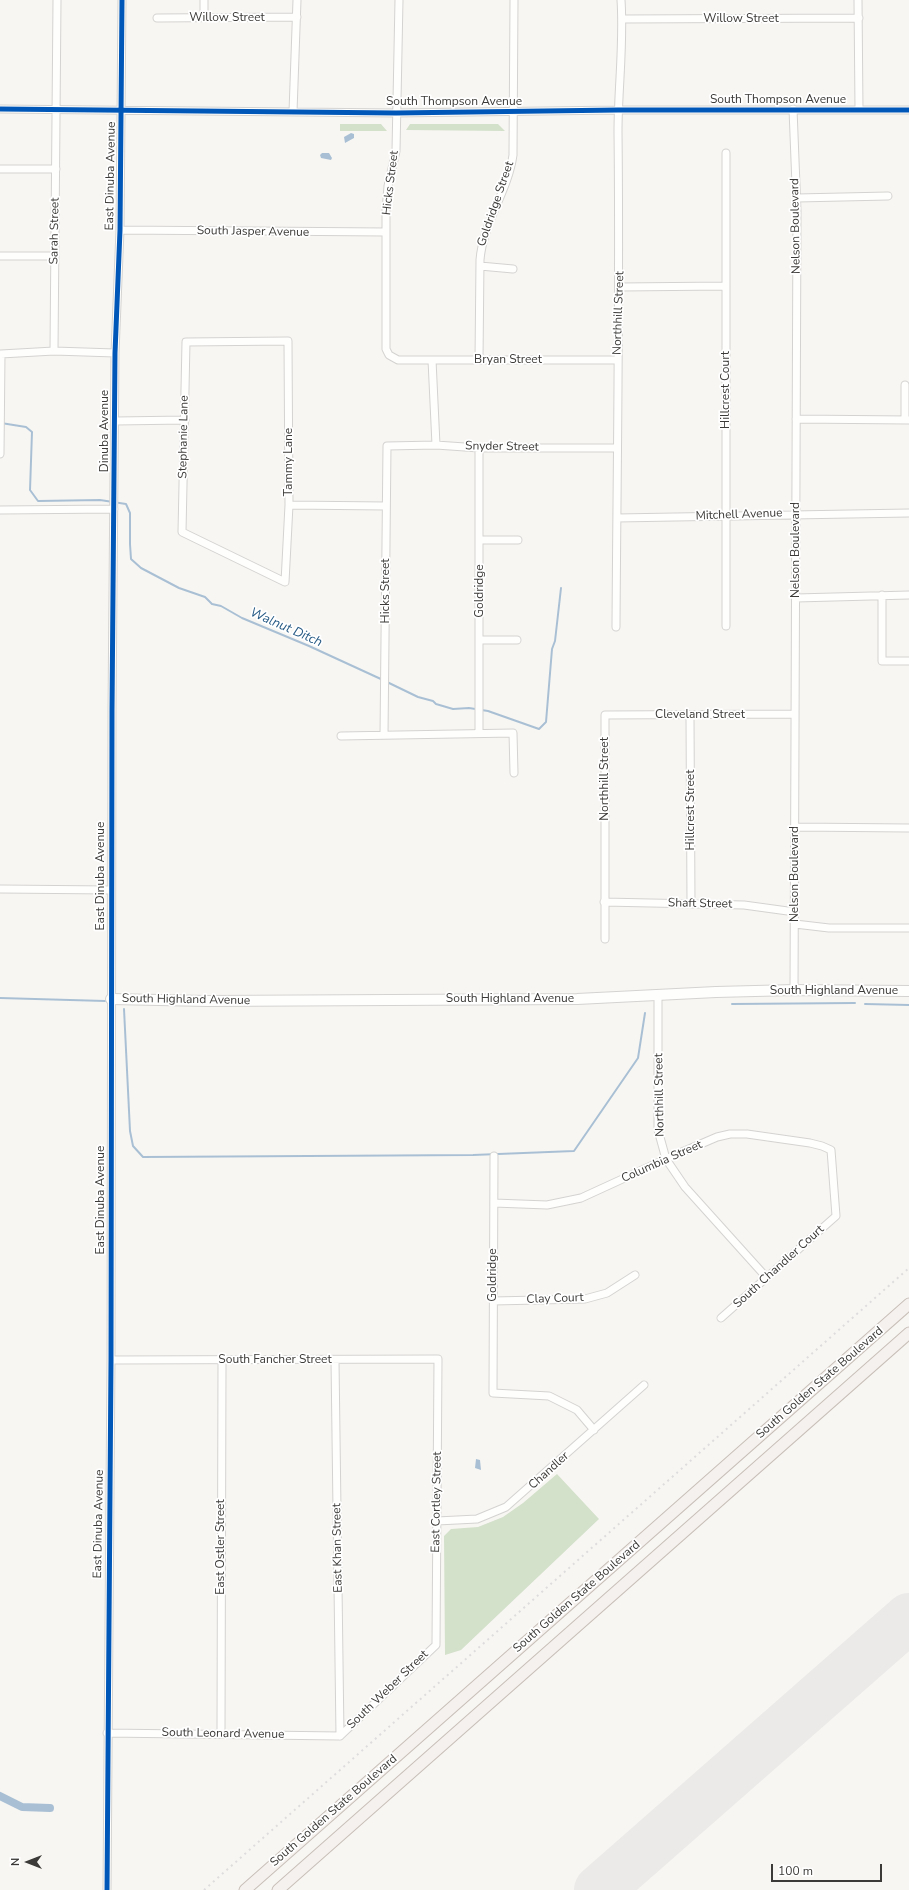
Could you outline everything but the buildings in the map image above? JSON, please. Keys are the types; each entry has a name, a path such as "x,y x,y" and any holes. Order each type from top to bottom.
{"main road":[{"name":"South Golden State Boulevard","path":"245,1890 909,1304"},
{"name":"South Golden State Boulevard","path":"278,1890 909,1333"}],"street":[{"name":"Sarah Street","path":"54,351 57,0"},
{"name":"East Dinuba Avenue","path":"115,353 120,230 122,0"},
{"path":"204,0 204,18"},
{"path":"293,112 297,0"},
{"name":"Hicks Street","path":"398,360 392,357 386,349 386,232 387,194 396,151 399,0"},
{"name":"Goldridge Street","path":"479,360 480,266 484,235 504,188 511,165 514,112 514,0"},
{"name":"Northhill Street","path":"616,627 617,360 620,287 618,110 622,19 621,0"},
{"path":"858,0 859,109"},
{"name":"Willow Street","path":"157,18 297,17"},
{"name":"Willow Street","path":"622,19 859,18"},
{"name":"South Thompson Avenue","path":"0,109 122,109 396,113 618,110 909,110"},
{"name":"Nelson Boulevard","path":"793,109 797,198 794,990"},
{"name":"Hillcrest Court","path":"726,154 726,626"},
{"path":"0,169 56,169"},
{"path":"797,198 888,196"},
{"name":"South Jasper Avenue","path":"120,230 386,232"},
{"path":"0,256 55,256"},
{"path":"480,266 513,269"},
{"path":"620,287 726,286"},
{"name":"Stephanie Lane","path":"285,582 182,532 186,342 288,341"},
{"name":"Tammy Lane","path":"285,582 289,505 288,341"},
{"path":"0,454 1,354 54,351 115,353"},
{"name":"Dinuba Avenue","path":"114,509 116,421 115,353"},
{"name":"Bryan Street","path":"398,360 617,360"},
{"path":"432,360 436,445"},
{"path":"796,419 907,420 906,385"},
{"path":"116,421 185,420"},
{"name":"Snyder Street","path":"387,446 436,445 479,448 617,448"},
{"name":"Hicks Street","path":"384,735 387,446"},
{"name":"Goldridge","path":"479,448 479,733"},
{"path":"289,505 386,506"},
{"name":"East Dinuba Avenue","path":"107,1890 111,1360 111,890 114,509"},
{"path":"0,510 114,509"},
{"name":"Mitchell Avenue","path":"617,518 796,513 909,512"},
{"path":"480,540 518,540"},
{"path":"882,595 882,661 909,661"},
{"path":"796,598 909,595"},
{"path":"480,640 517,640"},
{"name":"Cleveland Street","path":"605,715 690,716 795,714"},
{"name":"Northhill Street","path":"605,715 605,939"},
{"name":"Hillcrest Street","path":"690,716 691,904"},
{"path":"341,736 513,733 514,773"},
{"path":"795,827 909,828"},
{"path":"0,889 111,890"},
{"name":"Shaft Street","path":"604,902 744,905 795,912"},
{"path":"795,924 829,928 909,928"},
{"name":"South Highland Avenue","path":"111,999 207,1001 570,999 658,994 794,990 909,991"},
{"name":"Northhill Street","path":"658,994 658,1124 661,1145 666,1159 684,1187 767,1278"},
{"name":"Columbia Street","path":"494,1203 547,1205 563,1203 581,1198 717,1137 730,1134 747,1134 810,1143 831,1150 836,1216"},
{"name":"Goldridge","path":"494,1156 493,1393 550,1396 577,1410 594,1430"},
{"name":"South Chandler Court","path":"721,1318 836,1216"},
{"name":"Clay Court","path":"493,1301 585,1299 611,1292 635,1275"},
{"name":"South Fancher Street","path":"111,1360 438,1359"},
{"name":"East Cortley Street","path":"436,1645 438,1359"},
{"name":"East Ostler Street","path":"221,1734 222,1360"},
{"name":"East Khan Street","path":"335,1360 340,1736"},
{"name":"Chandler","path":"437,1521 477,1519 506,1508 644,1385"},
{"name":"South Weber Street","path":"340,1736 436,1645"},
{"name":"South Leonard Avenue","path":"107,1733 340,1736"}],"green space":[{"path":"340,124 381,124 387,131 340,131"},
{"path":"410,124 498,124 505,131 406,130"},
{"path":"557,1474 599,1519 461,1650 445,1655 444,1536 451,1529 478,1527 503,1517 523,1503"}],"water":[{"path":"351,133 354,134 354,138 345,143 344,137"},
{"path":"322,153 329,153 332,158 331,160 321,158 320,155"},
{"path":"476,1459 480,1460 481,1470 475,1468"}],"waterway":[{"name":"Walnut Ditch","path":"1,423 26,427 32,432 30,490 38,501 100,500 126,504 130,513 131,559 141,568 179,588 205,597 212,604 221,606 242,618 309,646 383,680"},
{"name":"Walnut Ditch","path":"387,682 418,697 433,701 436,704 453,709 469,708 488,711 539,729 546,722 552,649 555,641 561,588"},
{"path":"0,998 105,1001"},
{"path":"732,1004 855,1003"},
{"path":"865,1004 909,1005"},
{"path":"124,1009 130,1131 133,1146 143,1157 473,1155 574,1151 638,1058 645,1013"},
{"path":"0,1796 22,1807 50,1808"}],"runway":[{"path":"599,1890 909,1618"}],"railway":[{"path":"204,1890 909,1268"}],"cycle path":[{"path":"107,1890 111,1360 112,711 115,353 120,230 122,0"},
{"path":"0,109 396,113 618,110 909,110"}]}
